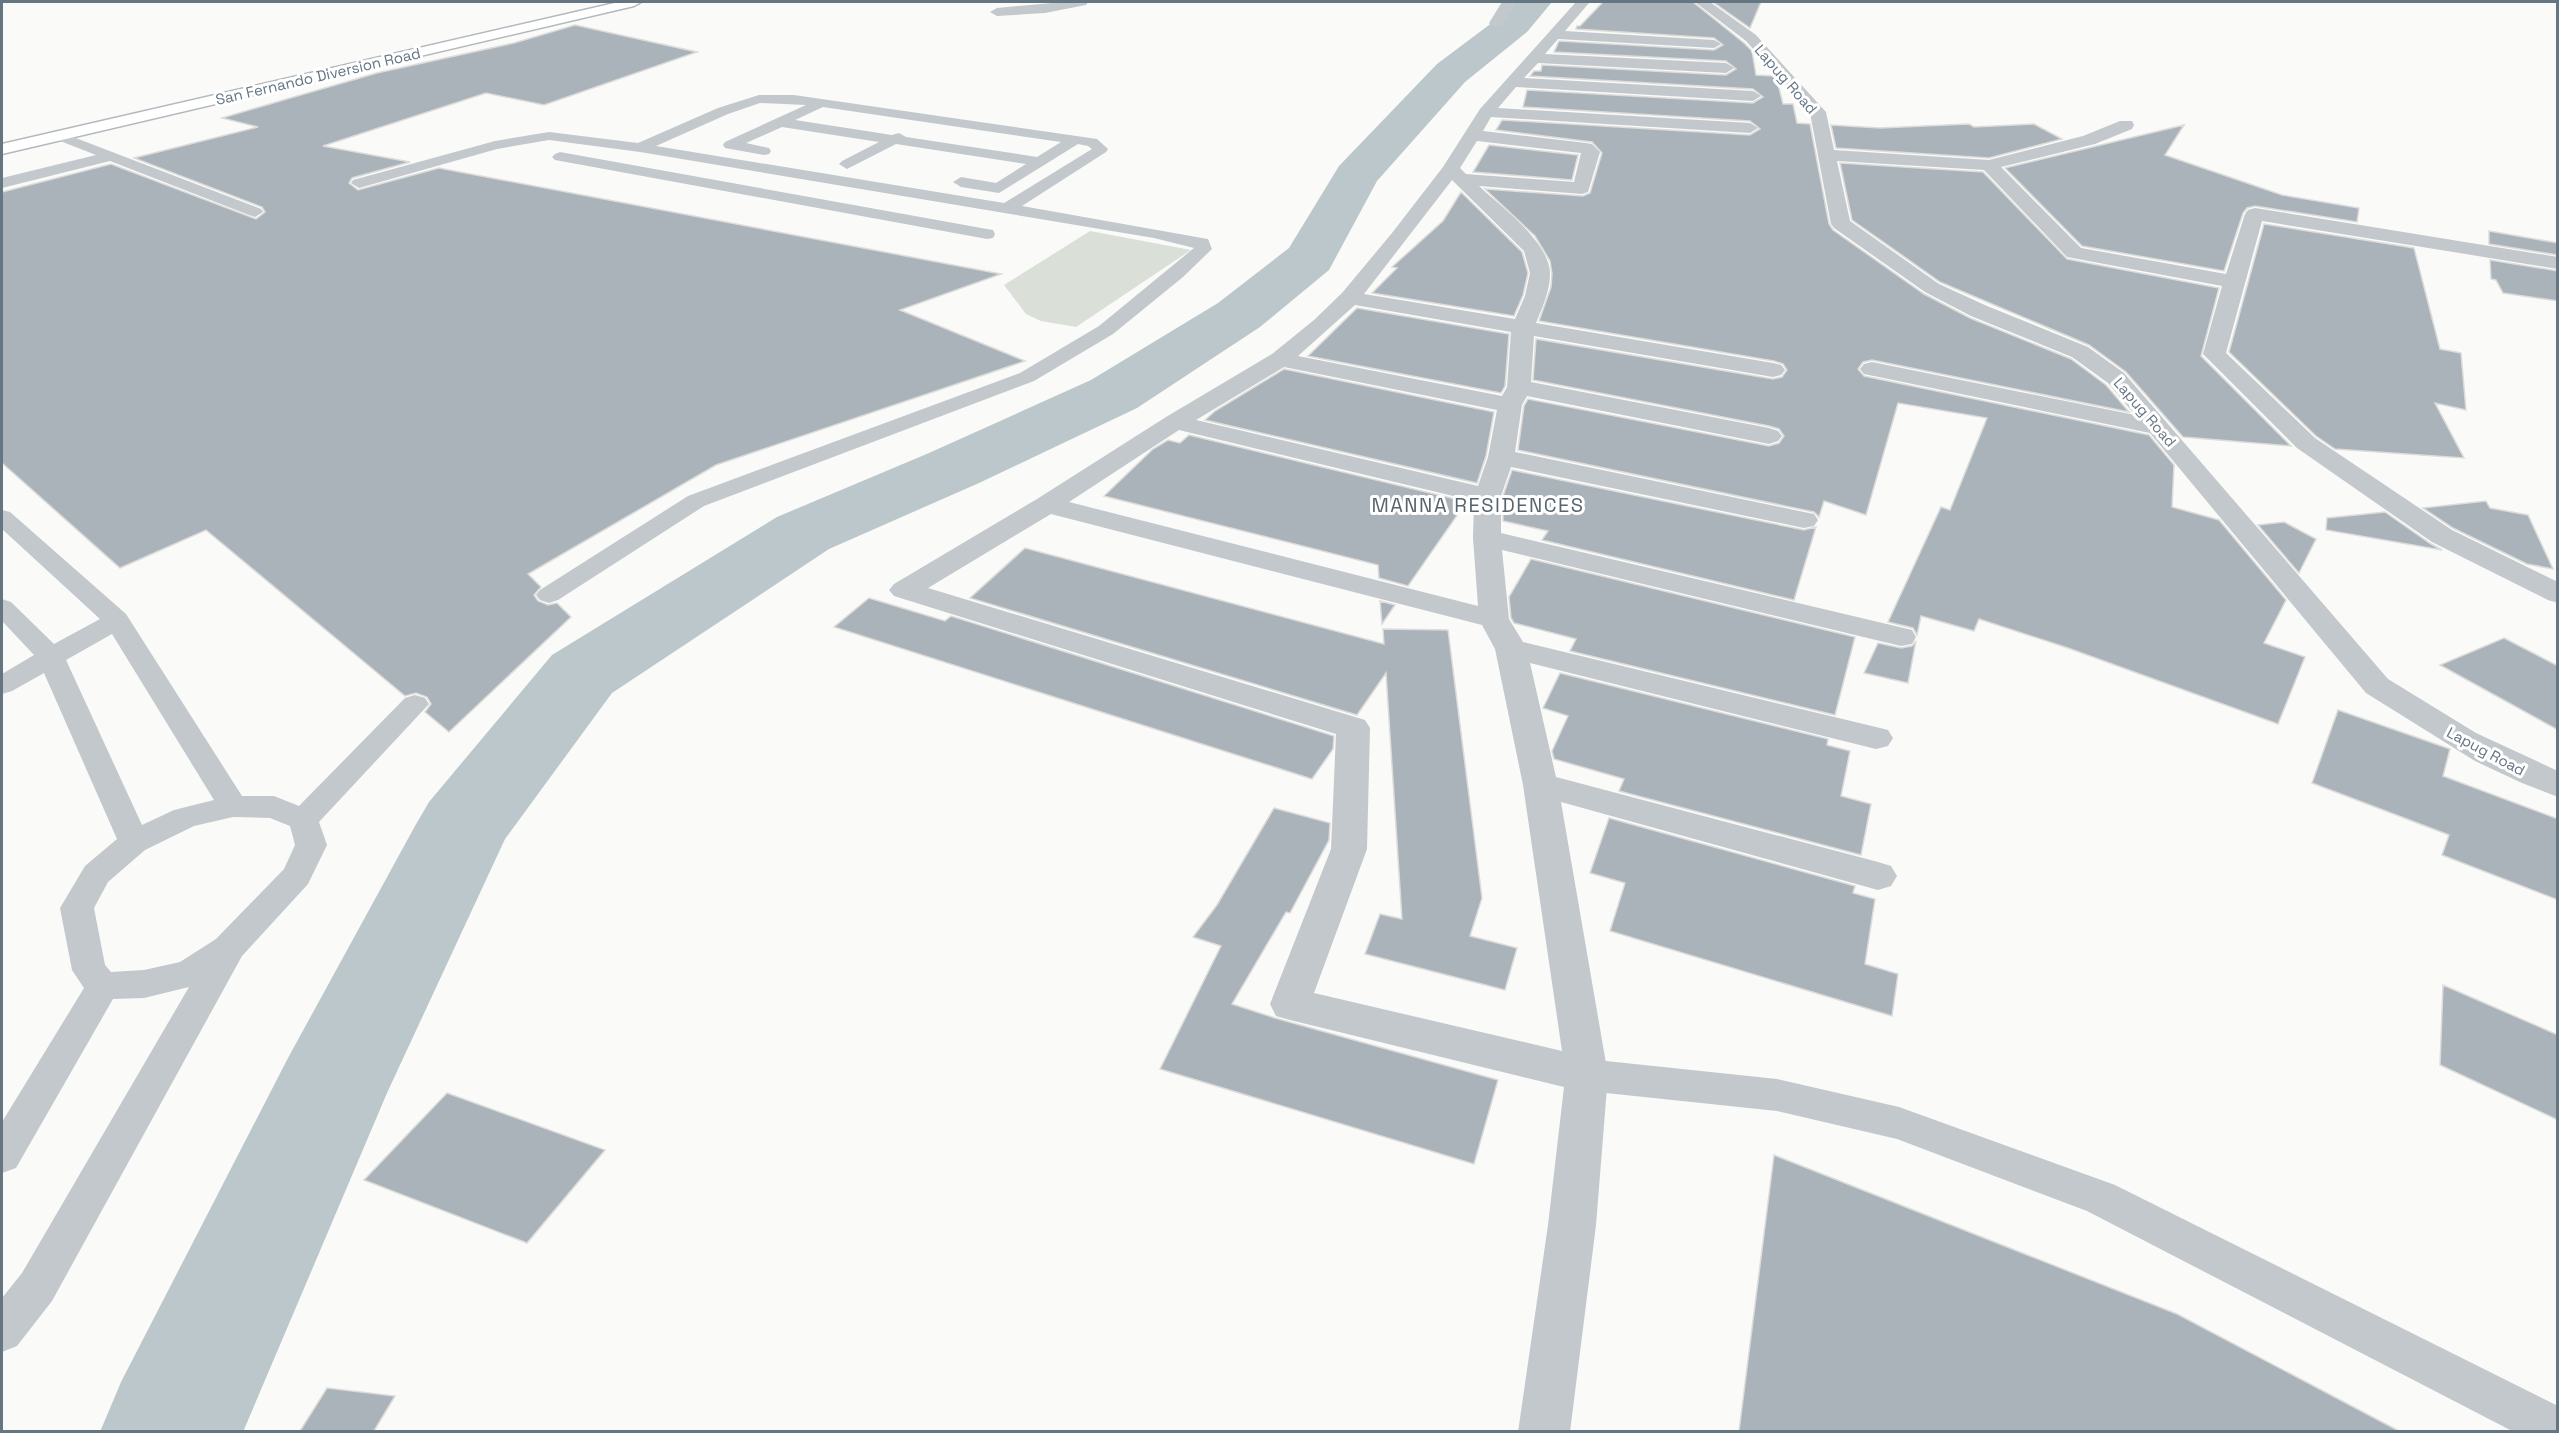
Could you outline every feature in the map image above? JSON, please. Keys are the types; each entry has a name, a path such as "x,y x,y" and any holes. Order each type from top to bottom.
{"highway":[{"name":"San Fernando Diversion Road","path":"2,149 634,2"}],"street":[{"path":"997,12 1046,9 1082,2"},
{"path":"1496,23 1508,2"},
{"name":"Lapug Road","path":"1702,2 1750,38 1818,112 1841,224 1932,288 1979,311 2080,352 2116,378 2377,686 2431,722 2510,765 2558,785"},
{"path":"1581,11 1486,112 1472,135 1456,174 1350,298 1280,360 1175,422 1047,505 904,590 1353,728 1349,849 1290,1004 1587,1076"},
{"path":"1556,35 1714,44"},
{"path":"1535,58 1726,68"},
{"path":"1512,82 1753,96"},
{"path":"1486,112 1750,128"},
{"path":"1827,155 1989,165 2089,140 2126,125"},
{"path":"1456,174 1582,188 1591,152 1586,148 1472,135"},
{"path":"1989,165 2074,253 2235,282"},
{"path":"1456,174 1533,249 1540,273 1536,296 1523,327 1515,396 1501,457 1488,496 1486,538 1494,619 1511,649 1540,785 1587,1076 1572,1225 1544,1431"},
{"path":"2558,263 2255,214 2214,354 2306,443 2442,536 2558,594"},
{"path":"1350,298 1773,370"},
{"path":"1280,360 1769,436"},
{"path":"1872,369 2160,428"},
{"path":"1175,422 1488,496"},
{"path":"1501,457 1804,520"},
{"path":"1047,505 1494,619"},
{"path":"1486,538 1901,637"},
{"path":"1511,649 1876,738"},
{"path":"1540,785 1878,876"}],"lane":[{"path":"640,148 723,111 759,99 794,99 1092,142 1101,149 1006,209"},
{"path":"777,153 729,145 821,103"},
{"path":"871,168 842,163 935,119"},
{"path":"780,122 1040,162"},
{"path":"60,136 255,212"},
{"path":"359,183 495,145 549,136 640,148 1154,233 1202,243 1203,249 1177,273 1106,330 1027,378 696,501 549,595"},
{"path":"941,179 999,188 1076,140"},
{"path":"2,183 110,156"},
{"path":"560,158 987,234"},
{"path":"783,198 819,178"},
{"path":"2,516 117,620 233,806"},
{"path":"2,607 51,657 134,842"},
{"path":"2,685 117,620"},
{"path":"303,820 416,704"},
{"path":"233,806 274,807 303,820 311,845 297,876 228,948 190,972 144,984 103,986 89,970 77,908 96,874 134,842 185,818 233,806"},
{"path":"2,1331 37,1287 228,948"},
{"path":"2,1156 103,986"},
{"path":"1587,1076 1777,1095 1899,1123 2101,1198 2558,1430"}],"shaded area":[{"path":"1090,231 1191,250 1076,327 1041,321 1026,314 1004,285"}],"building":[{"path":"1603,2 1693,2 1752,51 1756,75 1774,76 1783,104 1793,104 1797,123 1810,124 1829,224 1833,230 1924,294 1970,318 2071,359 2106,385 2129,412 1872,360 1863,362 1858,369 1864,376 2149,435 2174,465 2172,507 2219,520 2286,600 2264,643 2305,657 2278,724 2068,648 1979,619 1974,631 1921,616 1917,635 1913,628 1888,622 1941,507 1950,510 1987,418 1898,403 1866,515 1824,501 1819,517 1814,512 1518,450 1524,406 1528,399 1769,446 1779,443 1784,436 1779,429 1769,426 1533,380 1536,339 1773,379 1782,377 1787,370 1783,364 1774,361 1539,321 1551,287 1550,261 1535,236 1485,189 1583,196 1590,193 1602,153 1592,142 1496,130 1502,120 1750,135 1760,129 1750,121 1523,107 1527,90 1753,103 1763,97 1753,89 1530,76 1534,71 1541,71 1542,65 1726,75 1736,69 1726,61 1554,52 1559,41 1714,50 1723,45 1714,38 1576,29"},
{"path":"1713,2 1761,2 1750,28"},
{"path":"575,25 697,52 544,105 486,93 323,146 410,162 352,178 349,183 358,190 439,168 1001,274 900,310 1025,361 716,465 528,574 541,587 534,595 538,601 548,605 557,603 571,617 449,732 425,712 431,704 427,697 416,693 405,696 206,530 120,568 2,463 2,192 111,164 256,219 265,212 262,207 134,158 258,127 222,118 377,73 514,43"},
{"path":"1969,124 1974,127 2034,124 2062,139 1989,158 1836,148 1831,125 1880,128"},
{"path":"2184,125 2165,155 2282,195 2359,208 2357,222 2255,206 2247,208 2243,213 2224,271 2082,246 2005,168"},
{"path":"1489,145 1578,155 1572,180 1473,172"},
{"path":"1840,163 1983,172 2067,259 2219,288 2201,356 2291,446 2183,437 2126,372 2089,345 1940,282 1852,220"},
{"path":"1461,192 1522,252 1528,273 1523,295 1514,316 1372,293 1397,268 1392,267 1443,221"},
{"path":"2264,224 2414,248 2440,349 2461,353 2466,410 2435,403 2464,458 2335,449 2316,436 2229,352"},
{"path":"2489,231 2558,243 2558,255 2489,244"},
{"path":"2490,260 2558,271 2558,301 2503,293 2496,280 2491,279"},
{"path":"1357,308 1509,334 1505,386 1501,393 1308,356"},
{"path":"1284,369 1494,412 1486,456 1477,483 1205,420 1215,411"},
{"path":"1189,435 1472,503 1471,514 1460,511 1408,586 1379,578 1378,565 1104,496 1153,449 1168,440 1180,443"},
{"path":"1512,470 1804,530 1816,527 1794,600 1542,540 1548,531 1503,521 1503,496"},
{"path":"2486,501 2490,508 2528,515 2553,569 2527,564 2453,528 2423,508"},
{"path":"2385,512 2442,550 2326,530 2327,518"},
{"path":"2284,522 2316,539 2299,573 2258,525"},
{"path":"1025,548 1384,644 1383,629 1448,630 1482,898 1470,936 1517,948 1505,990 1365,954 1380,914 1402,919 1386,673 1357,715 970,598"},
{"path":"1531,559 1855,637 1835,715 1570,651 1576,639 1514,623 1511,618 1509,597"},
{"path":"869,598 945,621 951,616 1334,736 1333,749 1312,779 834,627"},
{"path":"1380,601 1395,605 1382,624"},
{"path":"2504,638 2558,666 2558,730 2440,665"},
{"path":"1916,641 1908,683 1864,673 1878,643 1901,648 1912,646"},
{"path":"1560,673 1828,739 1827,745 1850,751 1841,796 1871,804 1861,855 1619,791 1624,779 1554,759 1552,751 1568,716 1543,708"},
{"path":"2338,710 2450,749 2443,776 2558,819 2558,900 2442,855 2449,835 2312,783"},
{"path":"1274,808 1330,823 1329,840 1290,913 1286,912 1232,1004 1498,1080 1474,1164 1160,1069 1221,946 1193,937 1217,905"},
{"path":"1609,818 1855,886 1853,893 1875,899 1865,964 1898,974 1892,1016 1610,931 1625,883 1590,873"},
{"path":"2443,985 2558,1035 2558,1120 2440,1065"},
{"path":"447,1093 605,1150 527,1243 364,1180"},
{"path":"1774,1155 2177,1314 2399,1431 1739,1431"},
{"path":"327,1388 395,1396 374,1431 300,1431"}],"waterway":[{"path":"171,1432 329,1093 463,826 582,674 803,533 954,468 1114,394 1239,315 1310,258 1356,176 1451,73 1514,24 1534,2"}],"district":[{"name":"MANNA RESIDENCES","path":"1478,505"}]}
